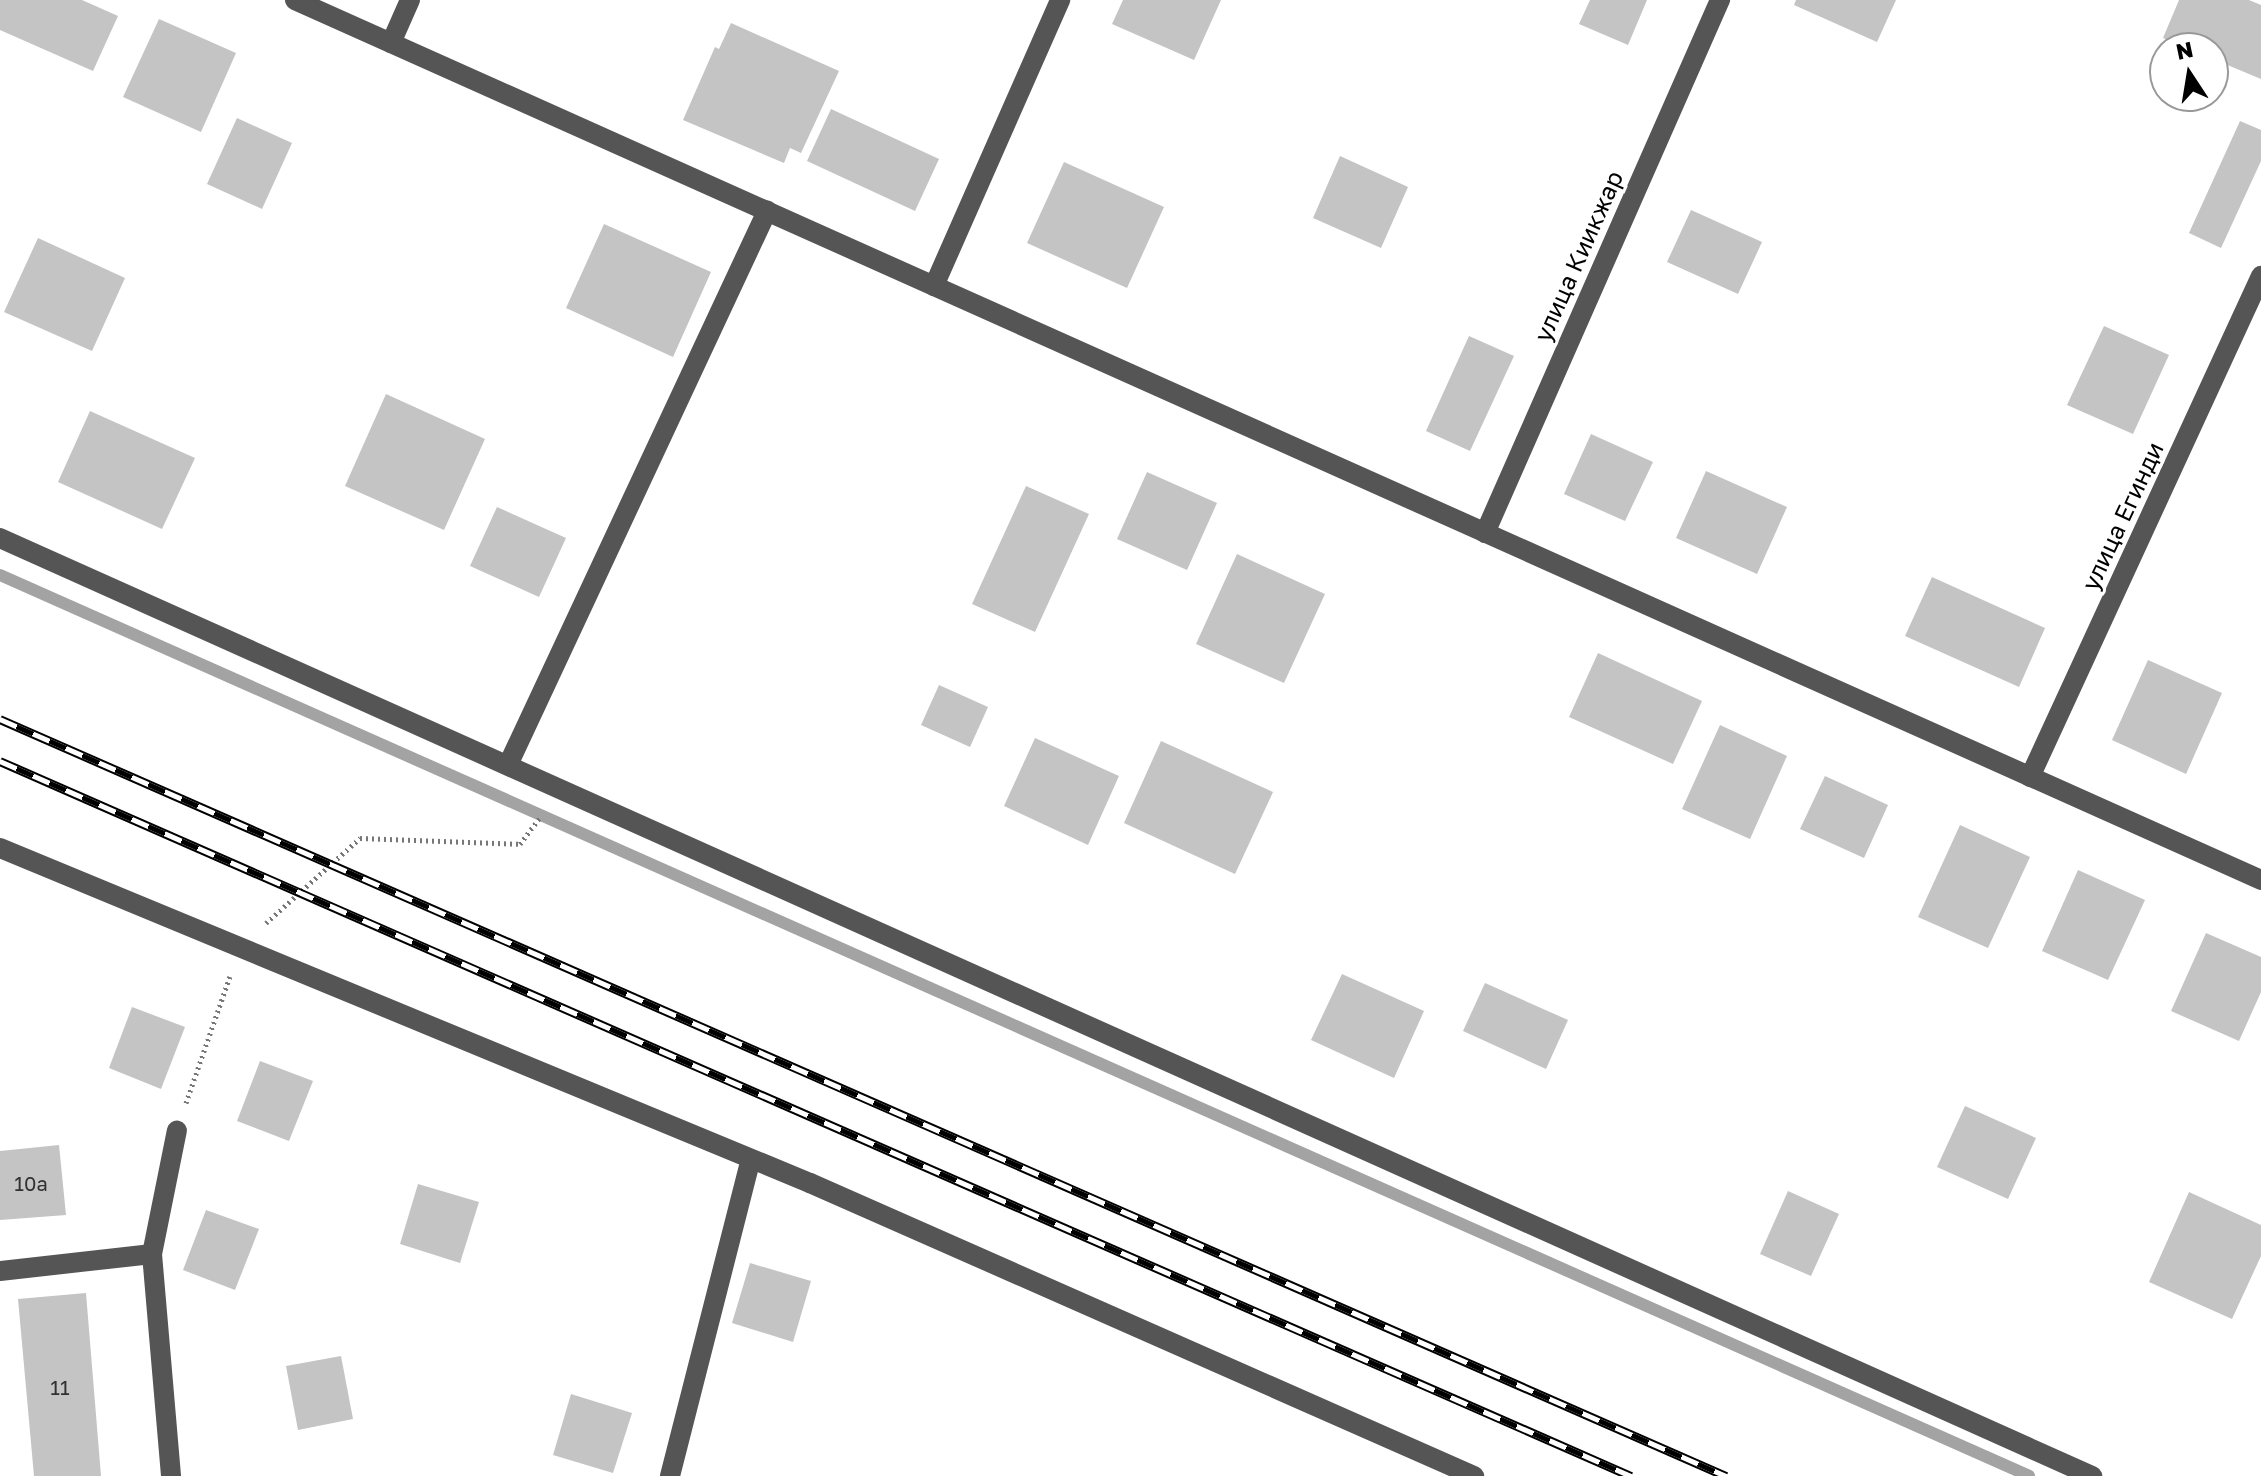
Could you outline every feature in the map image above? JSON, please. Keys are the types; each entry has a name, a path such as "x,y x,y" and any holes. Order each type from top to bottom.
{"street":[{"path":"295,0 2261,880"},
{"path":"391,43 410,0"},
{"path":"934,286 1060,0"},
{"name":"улица Киикжар","path":"1485,533 1720,0"},
{"path":"508,765 767,211"},
{"name":"улица Егинди","path":"2030,777 2261,276"},
{"path":"0,538 2092,1476"},
{"path":"0,848 751,1159 1474,1476"},
{"path":"171,1476 152,1254 177,1130"},
{"path":"670,1476 751,1159"},
{"path":"0,1271 152,1254"}],"path":[{"path":"177,1130 240,947 360,838 520,844 560,789"}],"building":[{"path":"0,0 82,0 118,16 93,71 0,30"},
{"path":"1123,0 1221,0 1194,60 1112,24"},
{"path":"1590,0 1647,0 1628,45 1579,24"},
{"path":"1796,0 1896,0 1877,42 1794,5"},
{"path":"2179,0 2249,0 2261,5 2261,79 2229,66 2229,32 2166,32"},
{"path":"159,19 236,53 201,132 123,97"},
{"path":"731,23 839,71 801,153 790,148 784,163 683,120 715,47 719,49"},
{"path":"831,109 939,159 915,211 807,161"},
{"path":"237,118 292,143 262,209 207,184"},
{"path":"2240,121 2261,130 2261,161 2221,248 2189,233"},
{"path":"1340,156 1408,187 1381,248 1313,218"},
{"path":"1064,162 1164,207 1127,288 1027,243"},
{"path":"1691,210 1762,242 1738,294 1667,262"},
{"path":"604,224 711,272 673,357 566,308"},
{"path":"38,238 125,278 92,351 4,312"},
{"path":"2104,326 2169,355 2133,434 2067,405"},
{"path":"1469,336 1514,356 1470,451 1426,431"},
{"path":"386,394 485,439 444,530 345,486"},
{"path":"90,411 195,458 162,529 58,482"},
{"path":"1591,434 1653,462 1625,521 1564,494"},
{"path":"1706,471 1787,507 1757,574 1676,538"},
{"path":"1147,472 1217,503 1187,570 1117,539"},
{"path":"1026,486 1089,514 1035,632 972,604"},
{"path":"497,507 566,538 539,597 470,566"},
{"path":"1237,554 1325,594 1284,683 1196,644"},
{"path":"1932,577 2045,628 2019,687 1905,636"},
{"path":"1598,653 1702,701 1673,764 1569,717"},
{"path":"2148,660 2222,693 2186,774 2112,740"},
{"path":"939,685 988,707 970,747 921,725"},
{"path":"1720,725 1787,756 1750,839 1682,809"},
{"path":"1035,738 1119,776 1088,845 1004,806"},
{"path":"1161,741 1273,792 1235,874 1124,823"},
{"path":"1825,776 1888,805 1864,858 1800,829"},
{"path":"1960,825 2030,857 1988,948 1918,917"},
{"path":"2078,870 2145,900 2108,980 2042,951"},
{"path":"2206,933 2261,957 2261,992 2239,1041 2171,1011"},
{"path":"1342,974 1424,1011 1394,1078 1311,1040"},
{"path":"1485,983 1568,1020 1546,1069 1463,1031"},
{"path":"132,1007 185,1027 161,1089 109,1068"},
{"path":"260,1061 313,1081 289,1141 237,1121"},
{"path":"1965,1106 2036,1138 2008,1199 1937,1167"},
{"path":"59,1145 66,1215 0,1220 0,1151"},
{"path":"418,1184 479,1202 460,1263 400,1244"},
{"path":"1788,1191 1839,1214 1811,1276 1760,1254"},
{"path":"2189,1192 2261,1225 2261,1256 2232,1319 2149,1282"},
{"path":"206,1210 259,1229 235,1290 183,1270"},
{"path":"750,1263 811,1281 793,1342 732,1323"},
{"path":"86,1293 101,1476 34,1476 18,1299"},
{"path":"341,1356 353,1419 298,1430 286,1366"},
{"path":"571,1394 632,1413 613,1473 553,1455"}],"waterway":[{"path":"0,575 2029,1476"}],"railway":[{"path":"0,719 1726,1476"},
{"path":"0,761 1631,1476"}]}
